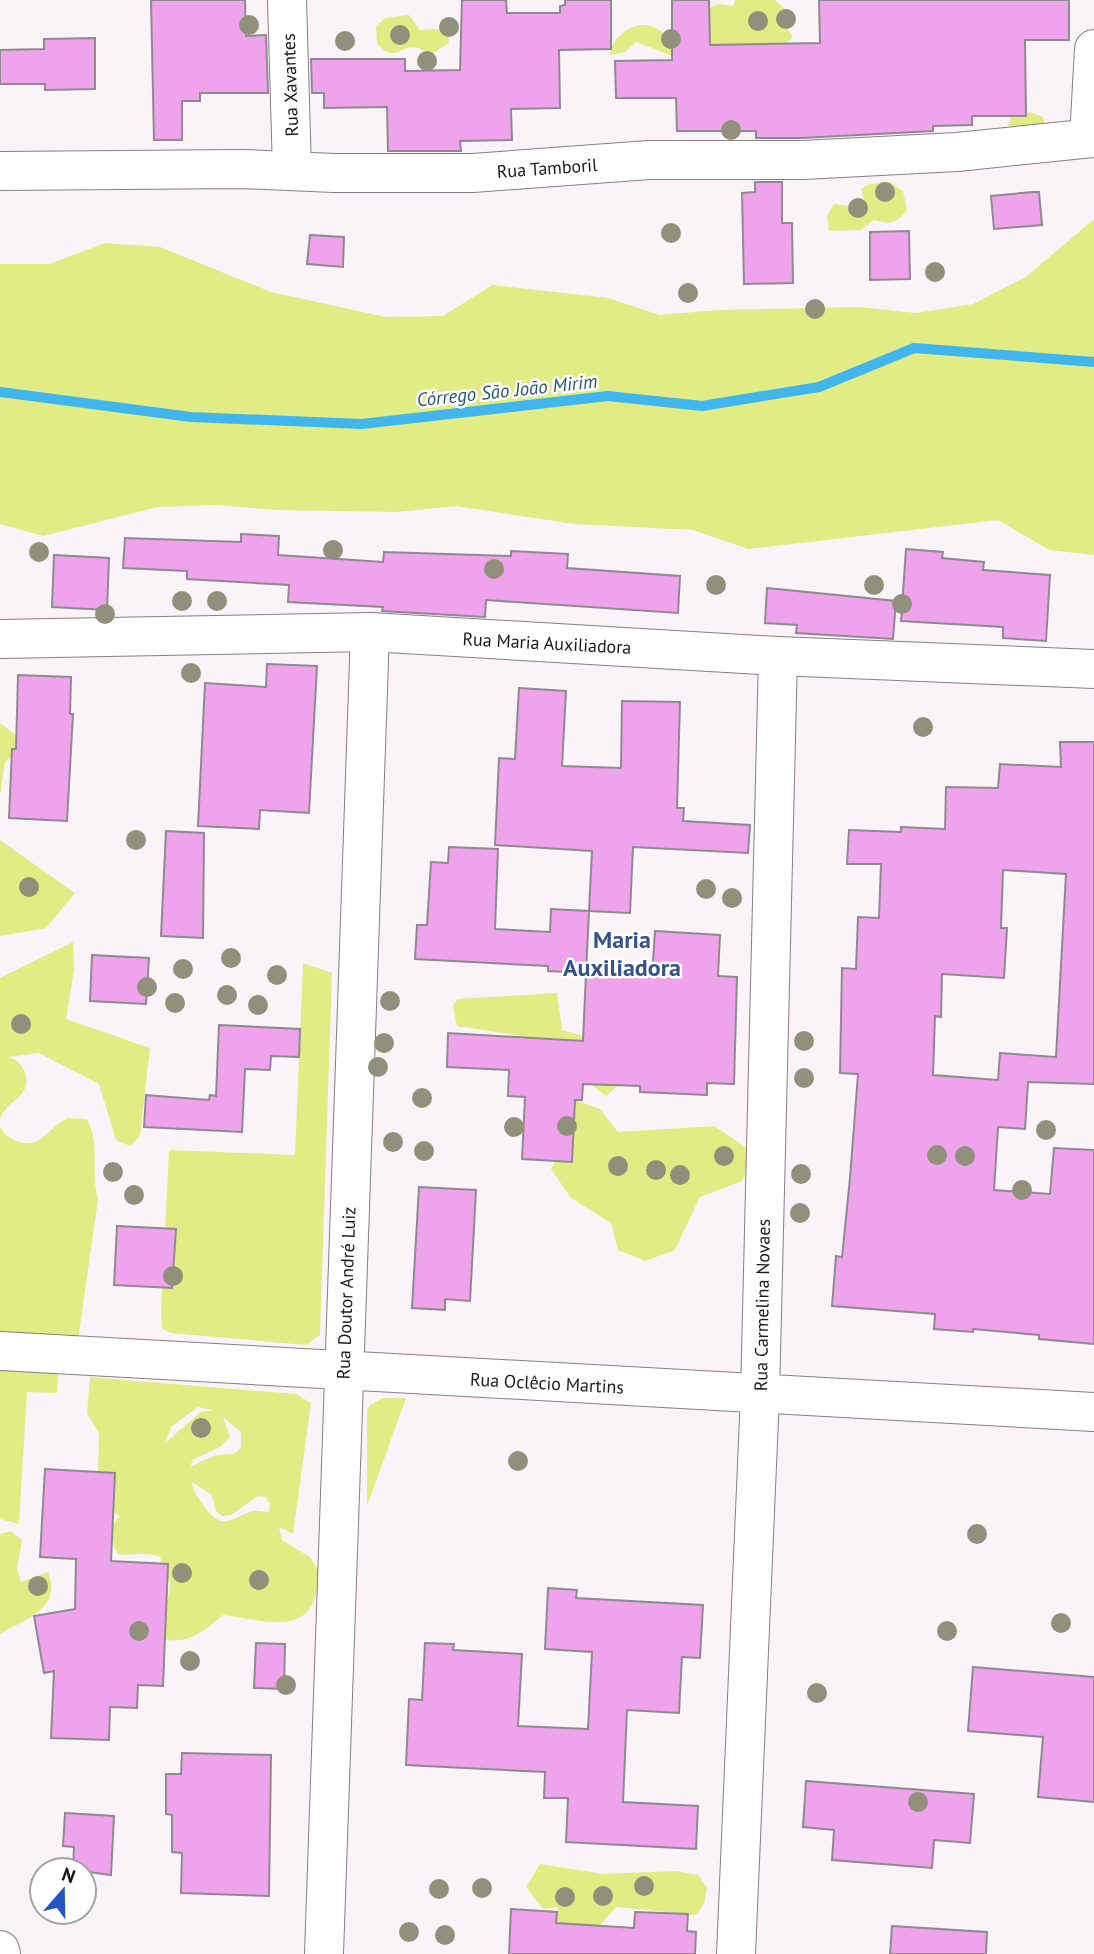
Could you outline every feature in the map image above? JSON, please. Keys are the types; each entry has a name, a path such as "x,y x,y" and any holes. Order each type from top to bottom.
{"street":[{"name":"Rua Xavantes","path":"287,0 292,170"},
{"path":"1091,138 1094,48"},
{"name":"Rua Tamboril","path":"0,170 473,173 649,160 803,160 957,152 1091,138"},
{"name":"Rua Maria Auxiliadora","path":"0,639 370,632 778,656 1094,669"},
{"name":"Rua Doutor André Luiz","path":"324,1954 370,632"},
{"name":"Rua Carmelina Novaes","path":"736,1954 760,1395 778,656"},
{"name":"Rua Oclêcio Martins","path":"0,1351 1094,1412"}],"green space":[{"path":"735,0 775,0 784,8 784,23 793,37 766,63 694,61 636,42 625,52 610,55 620,35 641,25 656,28 679,44 707,49 711,37 703,34 696,14 718,4 733,6"},
{"path":"409,15 420,30 435,29 447,32 449,43 433,53 412,47 390,53 377,44 376,26 385,18"},
{"path":"1030,112 1043,117 1046,127 1011,130 1008,127 1011,117"},
{"path":"890,182 903,191 907,210 900,218 889,223 874,220 861,230 829,231 827,216 834,204 858,207 865,204 861,189"},
{"path":"1094,219 1094,555 1049,550 998,520 748,549 693,530 574,524 456,506 397,512 276,510 216,505 158,507 43,536 0,524 0,264 49,264 105,243 160,247 271,292 386,317 443,316 492,285 608,298 660,315 718,310 859,307 916,313 973,304 1026,277"},
{"path":"0,723 28,744 5,762 0,796"},
{"path":"0,840 75,893 46,928 0,936"},
{"path":"73,942 74,971 66,1019 150,1048 140,1136 130,1146 116,1140 99,1084 39,1053 9,1057 21,1065 26,1082 22,1094 7,1108 0,1121 0,978"},
{"path":"303,963 332,973 320,1335 306,1345 170,1333 162,1328 161,1310 169,1150 295,1155"},
{"path":"557,993 562,1030 583,1036 621,1083 606,1096 528,1037 457,1026 453,1006 457,999"},
{"path":"572,1099 600,1109 618,1132 714,1126 755,1153 742,1181 700,1197 675,1250 645,1261 618,1250 611,1223 571,1198 551,1169 565,1144"},
{"path":"69,1118 87,1119 91,1129 98,1199 78,1341 0,1337 0,1126 13,1140 33,1143"},
{"path":"0,1369 58,1371 57,1393 27,1392 19,1524 0,1519"},
{"path":"90,1377 296,1394 311,1403 293,1534 279,1527 282,1540 310,1557 318,1569 316,1592 311,1607 301,1617 289,1621 274,1622 223,1615 201,1632 186,1639 158,1638 160,1611 168,1599 170,1584 160,1557 149,1554 118,1554 111,1540 111,1526 120,1516 113,1512 98,1474 99,1433 87,1413","holes":["198,1407 214,1410 201,1412 166,1442 171,1427","223,1417 241,1432 241,1448 234,1454 216,1455 191,1466 192,1460 220,1447 230,1437","192,1482 212,1495 216,1511 222,1516 231,1515 258,1496 266,1497 270,1504 269,1512 252,1511 222,1521 210,1514"]},
{"path":"383,1398 406,1398 367,1506 367,1411 370,1405"},
{"path":"11,1531 22,1540 17,1569 21,1582 48,1572 50,1595 39,1611 0,1634 0,1534"},
{"path":"540,1864 603,1874 677,1871 698,1875 707,1888 704,1904 696,1915 616,1907 576,1953 551,1954 558,1907 543,1909 526,1887"}],"building":[{"path":"151,0 245,0 246,36 266,35 268,93 200,93 200,101 182,101 182,140 154,140"},
{"path":"462,0 506,0 507,13 560,13 560,6 565,5 565,0 611,0 611,49 559,50 560,108 511,109 512,140 460,141 461,151 388,151 387,107 324,108 324,93 312,93 311,59 405,59 405,71 460,70"},
{"path":"672,0 709,0 710,45 820,43 819,0 1069,0 1069,40 1025,40 1026,116 972,116 972,125 933,126 933,131 802,138 756,138 756,131 677,131 676,98 616,98 615,61 672,60"},
{"path":"95,38 95,89 45,90 45,84 0,84 0,50 44,49 44,39"},
{"path":"755,182 782,182 782,223 792,223 793,283 744,284 742,193 755,192"},
{"path":"1039,192 1042,225 994,229 991,196"},
{"path":"909,231 910,279 870,280 870,232"},
{"path":"310,235 344,237 343,267 307,264"},
{"path":"241,534 279,536 278,555 383,562 384,552 511,556 511,551 568,554 567,568 680,576 678,613 486,600 485,617 382,611 383,607 288,602 289,585 187,579 187,571 123,568 125,538 241,542"},
{"path":"906,549 943,552 942,558 984,562 983,570 1050,575 1046,641 1003,638 1003,627 901,621"},
{"path":"54,555 109,558 107,610 52,607"},
{"path":"767,588 896,601 893,639 796,633 797,625 765,623"},
{"path":"267,664 317,666 309,813 260,810 259,829 198,826 205,683 266,687"},
{"path":"18,675 71,677 70,714 73,714 67,821 9,818 12,749 16,749"},
{"path":"519,688 566,691 562,766 621,768 622,701 680,702 677,808 684,808 683,821 750,825 748,853 633,847 630,913 589,911 592,851 495,845 499,758 515,759"},
{"path":"1060,742 1094,742 1094,1084 1028,1082 1025,1129 998,1127 994,1190 1050,1194 1054,1148 1094,1150 1094,1344 1039,1339 1039,1335 973,1329 973,1332 934,1329 935,1314 832,1306 836,1256 842,1257 858,1074 840,1073 842,968 856,969 858,917 879,918 881,864 847,864 849,830 901,832 901,827 945,829 946,787 998,788 1000,764 1061,767","holes":["1003,870 1066,874 1056,1057 1000,1053 998,1080 933,1075 935,1016 941,1017 942,974 1004,978 1007,928 1001,928"]},
{"path":"166,831 204,833 203,938 161,936"},
{"path":"449,847 498,849 495,929 550,932 551,909 589,911 586,973 548,971 548,966 415,959 417,925 427,925 431,862 448,863"},
{"path":"655,931 720,935 718,976 737,977 734,1084 707,1083 707,1095 640,1092 640,1086 583,1084 582,1100 575,1100 572,1162 522,1159 525,1097 508,1096 509,1070 447,1067 448,1033 583,1041 586,973 652,976"},
{"path":"92,955 149,958 146,1004 90,1001"},
{"path":"219,1025 300,1029 299,1057 271,1056 270,1070 245,1069 242,1132 144,1127 146,1095 209,1100 210,1095 216,1096"},
{"path":"419,1187 476,1190 470,1301 445,1299 445,1310 412,1308"},
{"path":"117,1226 176,1229 172,1288 114,1285"},
{"path":"45,1469 115,1473 111,1561 168,1564 163,1686 138,1685 137,1708 110,1707 109,1740 51,1738 54,1671 44,1673 34,1616 75,1609 76,1559 40,1557"},
{"path":"548,1588 577,1590 576,1598 703,1605 700,1658 682,1657 679,1713 627,1710 623,1802 698,1806 696,1849 566,1842 568,1798 544,1798 545,1772 406,1765 409,1699 422,1700 425,1643 454,1644 453,1650 522,1654 518,1726 588,1729 592,1652 545,1649"},
{"path":"256,1643 285,1644 284,1689 254,1688"},
{"path":"973,1667 1094,1677 1094,1802 1038,1797 1043,1737 968,1731"},
{"path":"182,1753 271,1755 269,1896 181,1893 182,1853 172,1852 172,1815 166,1814 166,1774 181,1774"},
{"path":"806,1781 974,1794 970,1843 934,1840 932,1868 832,1860 834,1830 803,1827"},
{"path":"65,1813 114,1816 111,1875 98,1873 98,1856 74,1856 74,1847 63,1846"},
{"path":"511,1909 557,1912 556,1923 634,1928 635,1912 688,1914 687,1931 696,1932 695,1954 509,1954"},
{"path":"892,1926 987,1932 986,1954 890,1954"}],"waterway":[{"name":"Córrego São João Mirim","path":"0,392 191,417 362,424 608,396 702,406 819,387 914,348 1094,362"}],"district":[{"name":"Maria Auxiliadora","path":"622,953"}]}
